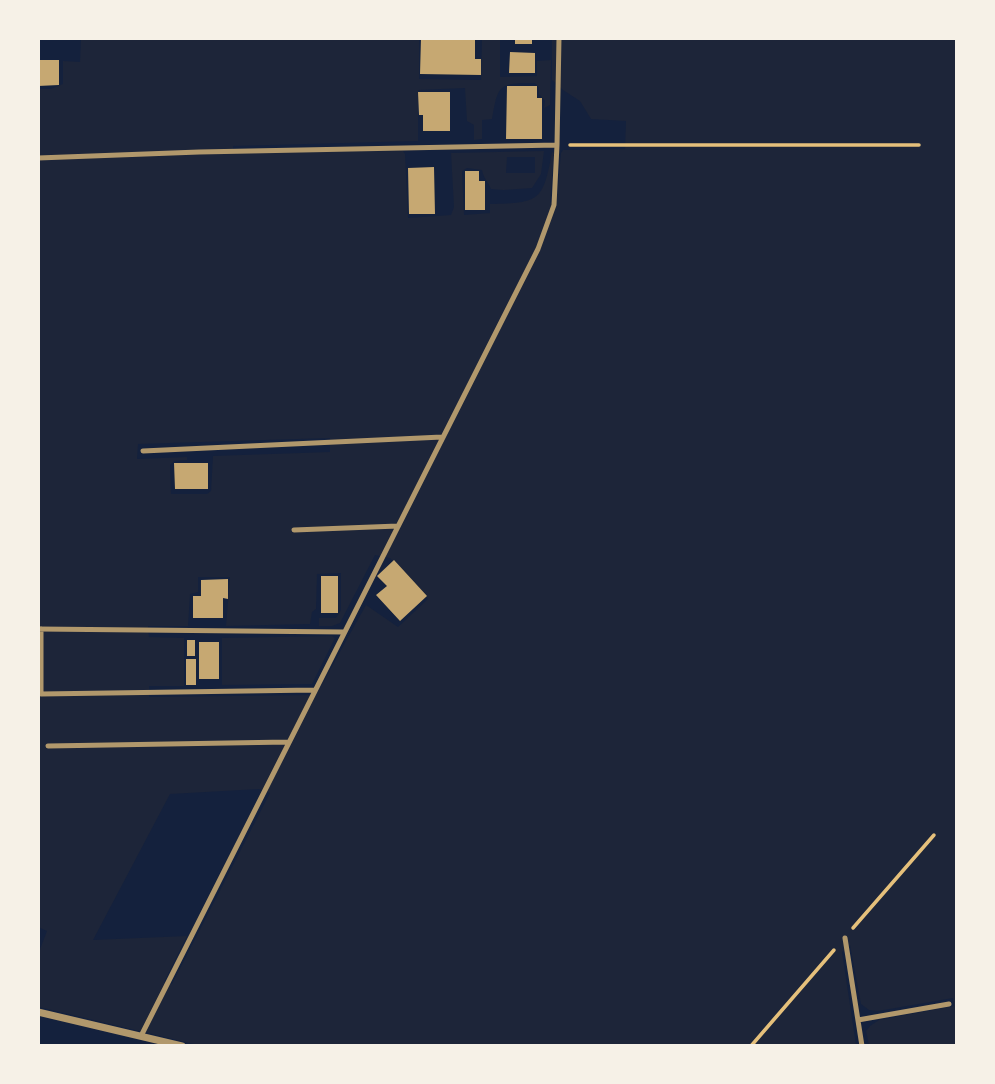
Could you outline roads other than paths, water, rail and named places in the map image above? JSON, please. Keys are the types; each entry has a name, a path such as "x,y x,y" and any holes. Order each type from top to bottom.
{"street":[{"path":"38,1012 182,1045"}],"lane":[{"path":"141,1037 538,249 554,205 559,38"},
{"path":"38,158 557,145"},
{"path":"143,451 442,438"},
{"path":"294,530 398,526"},
{"path":"314,690 41,694 40,629 344,632"},
{"path":"48,746 288,742"},
{"path":"845,938 862,1045"},
{"path":"858,1020 949,1004"}]}
